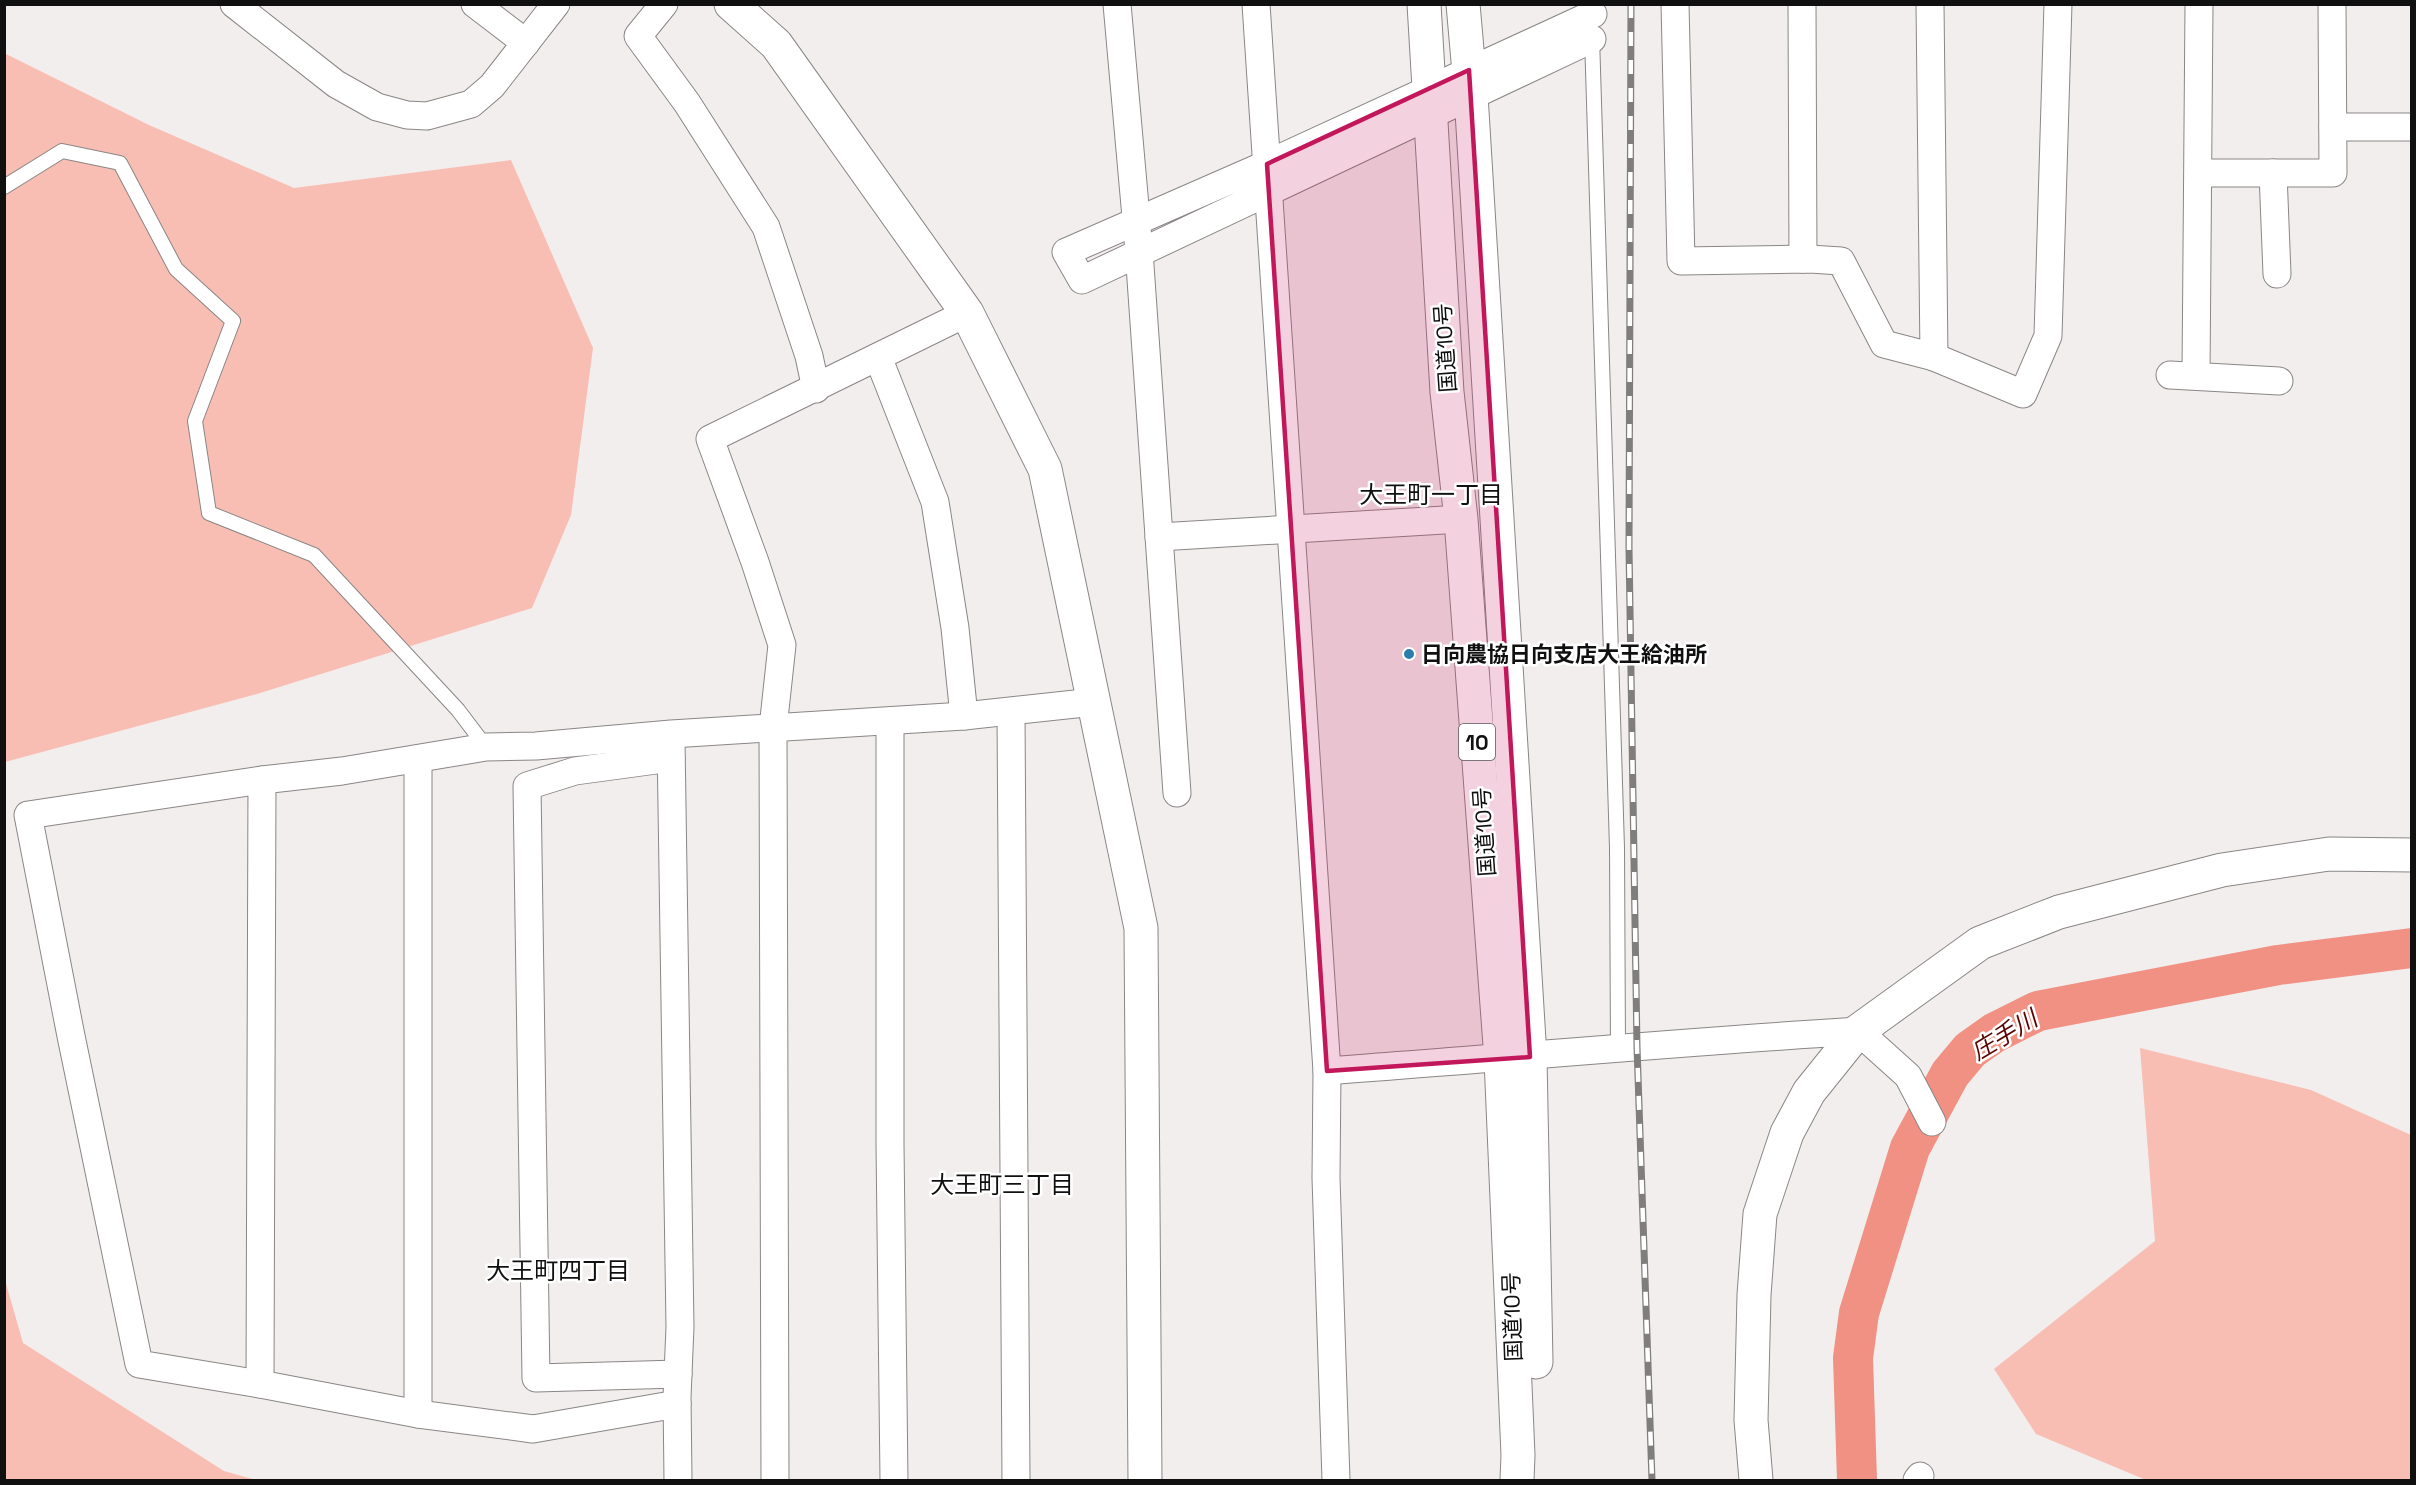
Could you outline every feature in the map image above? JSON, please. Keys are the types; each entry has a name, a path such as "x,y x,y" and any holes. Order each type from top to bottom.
{"main road":[{"path":"731,4 776,44 967,313 1046,469 1141,928 1145,1480"},
{"name":"国道10号","path":"1424,4 1447,392 1516,1058 1517,1480"},
{"name":"国道10号","path":"1463,4 1470,83 1538,1480"},
{"path":"1756,1480 1751,1420 1754,1295 1760,1214 1786,1132 1809,1092 1858,1031 1980,943 2059,912 2222,870 2329,855 2412,855"}],"street":[{"path":"234,4 336,84 377,107 407,115 427,116 471,104 492,87 556,4"},
{"path":"474,4 526,43"},
{"path":"664,4 638,36 687,103 766,227 809,356 816,389"},
{"path":"1117,4 1137,220 1177,792"},
{"path":"1256,4 1327,1071 1326,1178 1336,1480"},
{"path":"1675,4 1681,261 1803,259 1841,261 1884,344 1934,357 2023,394 2048,336 2058,4"},
{"path":"1802,4 1803,259"},
{"path":"1930,4 1934,357"},
{"path":"2199,4 2199,173 2183,375 2279,381"},
{"path":"2199,173 2333,173 2332,4"},
{"path":"1430,103 1267,164 1066,252 1082,280 1269,191 1430,103 1592,19"},
{"path":"2333,127 2412,127"},
{"path":"2273,173 2277,274"},
{"path":"775,1480 773,728 782,645 755,562 710,439 967,313"},
{"path":"878,357 936,502 955,628 964,716"},
{"path":"1159,537 1461,519"},
{"path":"678,1374 536,1378 527,786 671,746 773,728 964,716 1094,702"},
{"path":"1011,712 1016,1480"},
{"path":"890,721 890,1144 894,1480"},
{"path":"671,746 486,747 418,759 28,815 139,1364 418,1414 533,1430 677,1404"},
{"path":"671,746 680,1327 677,1404 678,1480"},
{"path":"418,759 418,1414"},
{"path":"260,1384 262,780"},
{"path":"1327,1071 1858,1031 1908,1076 1932,1122"}],"lane":[{"path":"1592,19 1617,837 1618,1048"},
{"path":"4,187 62,151 120,163 176,269 233,321 195,421 209,513 314,555 458,710 486,747"}],"highlighted area":[{"path":"1469,70 1530,1057 1327,1071 1267,164"}],"shaded area":[{"path":"4,53 149,125 294,188 511,160 593,348 571,515 532,608 257,694 5,762"},
{"path":"2140,1048 2311,1090 2411,1135 2411,1480 2146,1480 2036,1434 1994,1369 2155,1241"},
{"path":"5,1280 23,1343 224,1471 256,1480 5,1480"}],"waterway":[{"name":"庄手川","path":"1857,1480 1853,1358 1859,1313 1910,1148 1950,1074 1970,1050 1994,1033 2038,1011 2278,965 2412,948"}],"railway":[{"path":"1631,4 1629,548 1637,1047 1652,1480"}],"place":[{"name":"日向農協日向支店大王給油所","path":"1409,654"}],"district":[{"name":"大王町一丁目","path":"1431,494"},
{"name":"大王町三丁目","path":"1002,1184"},
{"name":"大王町四丁目","path":"558,1270"}]}
